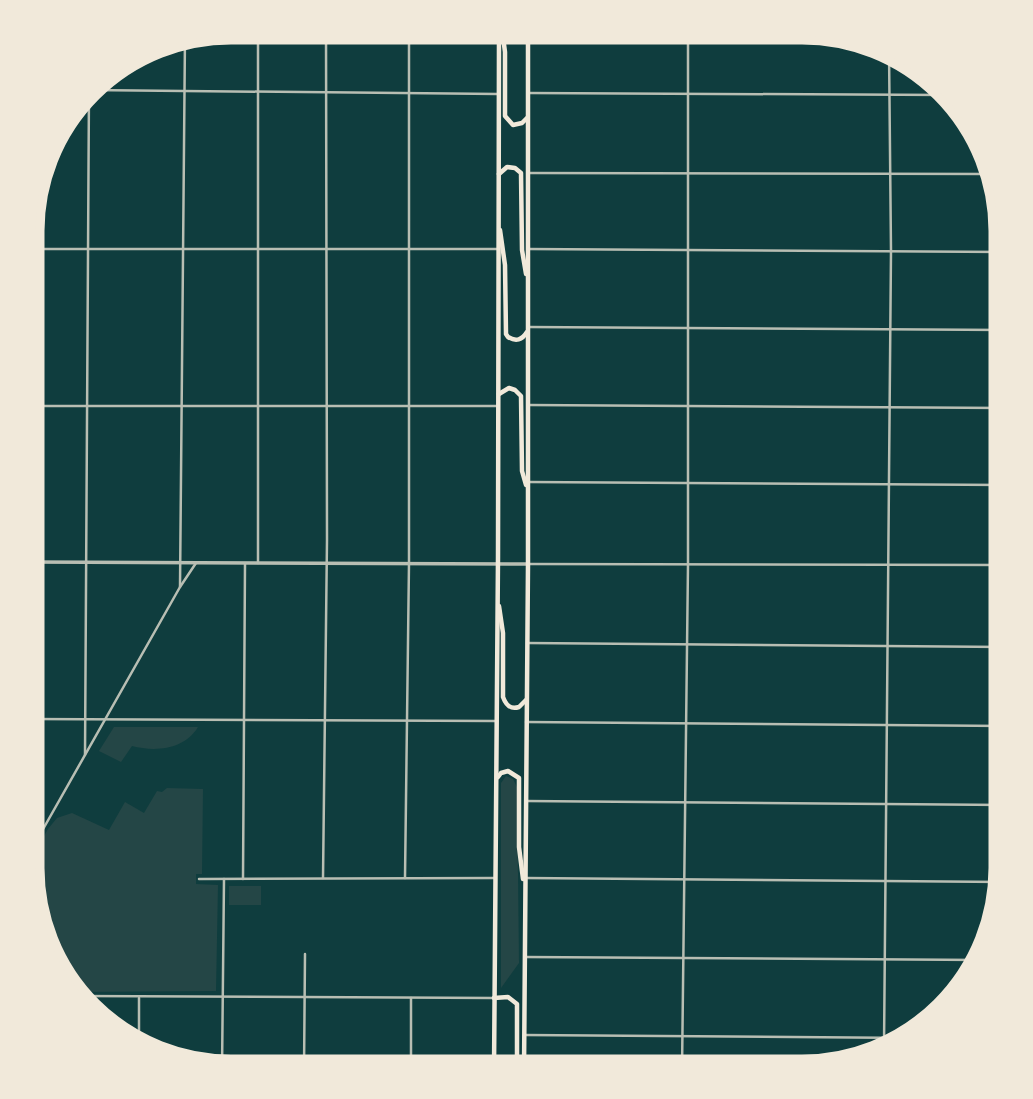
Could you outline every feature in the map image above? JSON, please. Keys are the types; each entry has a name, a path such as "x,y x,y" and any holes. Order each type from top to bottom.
{"main road":[{"path":"524,1058 528,40"},
{"path":"494,1058 500,41"},
{"path":"503,41 505,52 505,116 509,123 516,125 522,124 528,118"},
{"path":"498,175 508,167 521,173 522,250 528,282"},
{"path":"498,223 505,265 506,334 518,340 527,330"},
{"path":"498,394 509,388 521,396 522,471 528,492"},
{"path":"497,601 503,633 503,697 508,706 515,708 523,705 526,700"},
{"path":"496,782 503,772 512,772 519,778 519,848 526,890"},
{"path":"494,998 508,997 517,1004 517,1058"}],"street":[{"path":"682,1058 688,564 688,40"},
{"path":"258,41 258,563"},
{"path":"323,878 327,563 326,41"},
{"path":"405,878 409,563 409,41"},
{"path":"180,587 185,46"},
{"path":"884,1038 889,646 889,61"},
{"path":"104,89 498,94"},
{"path":"528,93 936,95"},
{"path":"85,755 89,104"},
{"path":"528,173 984,174"},
{"path":"40,249 498,249"},
{"path":"528,249 992,252"},
{"path":"527,330 992,330"},
{"path":"528,405 992,408"},
{"path":"40,406 498,406"},
{"path":"527,482 992,485"},
{"path":"41,562 992,565"},
{"path":"41,834 180,587 197,563"},
{"path":"243,879 245,563"},
{"path":"527,643 992,647"},
{"path":"41,719 497,721"},
{"path":"526,722 992,726"},
{"path":"526,801 992,804"},
{"path":"199,879 495,878"},
{"path":"526,878 992,882"},
{"path":"222,1058 224,879"},
{"path":"304,1058 305,954"},
{"path":"525,957 969,960"},
{"path":"90,996 494,998"},
{"path":"139,996 139,1034"},
{"path":"411,998 411,1058"},
{"path":"524,1035 889,1038"}],"shaded area":[{"path":"114,727 198,727 185,741 177,745 159,749 132,746 121,762 99,751"},
{"path":"506,776 513,779 517,787 519,963 501,988 501,783"},
{"path":"167,788 203,789 202,874 196,874 196,884 218,885 216,991 87,992 72,974 50,929 41,881 41,842 57,818 72,813 109,830 125,802 144,813 157,791 162,792"},
{"path":"229,886 261,886 261,905 229,905"}]}
